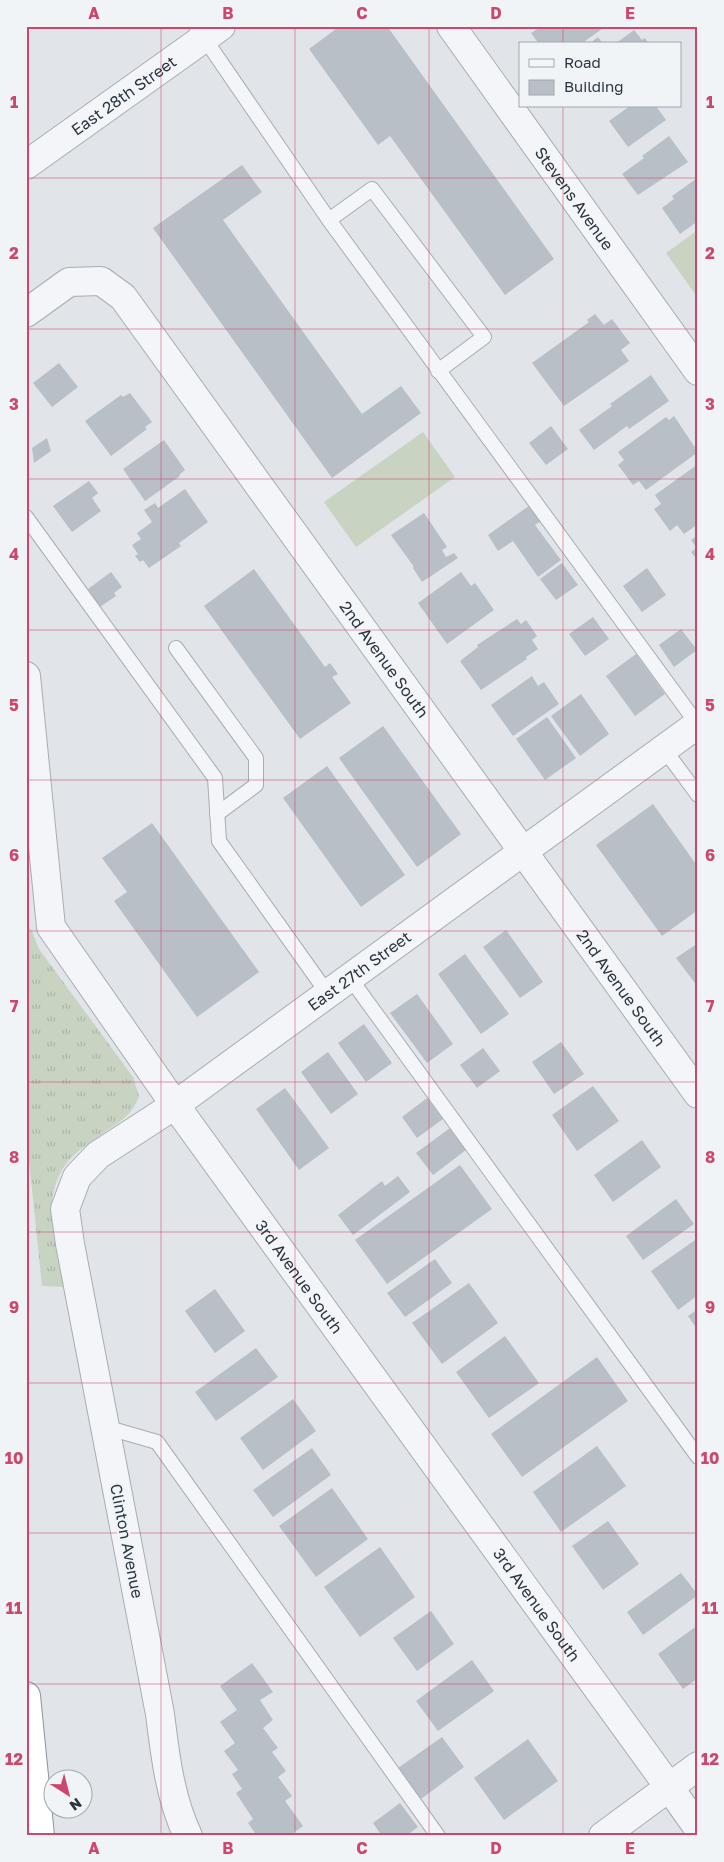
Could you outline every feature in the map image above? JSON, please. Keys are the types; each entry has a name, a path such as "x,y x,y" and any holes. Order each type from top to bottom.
{"highway":[{"path":"26,1696 40,1836"}],"street":[{"name":"Stevens Avenue","path":"451,26 698,371"},
{"name":"East 28th Street","path":"26,165 207,30"},
{"name":"2nd Avenue South","path":"36,306 69,282 101,281 123,297 698,1094"},
{"name":"3rd Avenue South","path":"26,676 51,927 176,1105 698,1828"},
{"name":"East 27th Street","path":"70,1244 65,1209 77,1177 98,1155 176,1105 698,725"},
{"name":"Clinton Avenue","path":"70,1244 160,1714 167,1766 181,1820 188,1836"},
{"path":"603,1836 698,1766"}],"lane":[{"path":"207,30 329,220 698,725"},
{"path":"329,220 372,188 484,337 438,371"},
{"path":"26,517 216,778 219,841 328,994"},
{"path":"176,648 256,758 256,785 217,814"},
{"path":"664,749 698,795"},
{"path":"350,978 698,1457"},
{"path":"105,1427 156,1442 438,1836"}],"green space":[{"path":"698,230 698,298 666,253"},
{"path":"423,432 455,477 356,547 324,502"},
{"path":"26,928 31,929 39,949 133,1077 139,1096 133,1108 126,1116 70,1159 60,1173 54,1188 52,1221 64,1287 42,1286 26,1132"}],"building":[{"path":"340,26 387,26 554,259 505,295 390,136 378,145 309,49"},
{"path":"538,26 606,26 584,42 538,42 531,33 539,28"},
{"path":"634,30 642,40 645,38 648,42 618,42"},
{"path":"598,37 602,42 592,42"},
{"path":"627,108 657,108 666,120 628,147 609,121"},
{"path":"669,136 688,162 638,195 622,174"},
{"path":"242,165 262,192 223,220 362,414 401,386 421,413 332,478 153,228"},
{"path":"696,179 698,221 680,234 662,208 674,199 672,196"},
{"path":"595,314 604,325 612,319 630,343 621,350 629,361 564,406 532,363 589,322 587,320"},
{"path":"59,363 78,387 52,407 33,383"},
{"path":"651,375 669,401 629,429 627,426 594,450 579,430 612,406 610,404"},
{"path":"130,393 152,422 145,427 147,429 111,456 85,421 121,395 123,397"},
{"path":"674,416 698,452 646,490 639,481 633,485 618,465 624,460 618,452 666,417 669,420"},
{"path":"551,426 568,449 546,465 529,443"},
{"path":"47,438 51,451 34,463 32,448"},
{"path":"164,440 185,470 180,476 145,501 123,469"},
{"path":"698,464 698,524 684,534 677,525 670,531 654,509 661,504 655,495"},
{"path":"89,481 98,493 92,498 101,511 72,532 53,506"},
{"path":"185,489 208,522 179,543 181,546 149,568 143,560 140,562 135,556 138,554 132,545 141,539 137,533 152,522 144,510 155,503 158,508"},
{"path":"533,503 544,519 535,525 561,560 538,577 513,541 498,551 488,535"},
{"path":"424,513 447,547 442,550 446,557 454,553 458,558 422,582 414,567 391,535"},
{"path":"698,535 698,561 691,552 697,548 691,540"},
{"path":"562,563 578,585 556,600 540,579"},
{"path":"647,568 666,595 642,612 623,586"},
{"path":"254,569 325,667 330,663 338,674 332,677 351,703 300,739 204,606"},
{"path":"111,572 122,587 114,593 116,596 100,607 88,589"},
{"path":"461,572 471,586 475,583 494,610 447,644 418,603"},
{"path":"593,617 609,639 585,656 569,634"},
{"path":"517,619 521,624 526,620 537,636 532,640 538,649 526,657 527,659 481,690 460,661 478,647 477,645"},
{"path":"681,629 697,650 674,667 659,645"},
{"path":"636,654 665,694 635,716 606,676"},
{"path":"532,676 538,686 544,682 559,704 513,736 491,705"},
{"path":"581,694 609,734 580,756 551,716"},
{"path":"547,717 576,758 545,780 516,739"},
{"path":"383,726 461,834 417,867 339,758"},
{"path":"327,766 405,875 361,907 283,798"},
{"path":"653,804 698,867 698,910 662,936 596,845"},
{"path":"152,823 259,972 197,1017 114,901 127,892 102,858"},
{"path":"506,930 543,982 520,998 483,947"},
{"path":"698,943 698,987 676,958"},
{"path":"465,954 509,1014 481,1034 438,974"},
{"path":"417,994 453,1044 427,1063 390,1013"},
{"path":"364,1024 392,1063 366,1082 338,1043"},
{"path":"561,1042 584,1074 554,1094 532,1062"},
{"path":"483,1048 500,1071 477,1088 460,1065"},
{"path":"328,1052 358,1094 331,1114 301,1072"},
{"path":"593,1086 619,1121 577,1151 552,1115"},
{"path":"285,1088 329,1148 299,1170 256,1109"},
{"path":"427,1098 443,1119 417,1138 402,1117"},
{"path":"450,1128 466,1150 433,1175 416,1153"},
{"path":"642,1140 661,1167 613,1202 594,1175"},
{"path":"460,1165 492,1209 387,1284 355,1240"},
{"path":"398,1176 410,1192 353,1235 338,1215 382,1181 385,1186"},
{"path":"676,1199 694,1224 643,1260 626,1236"},
{"path":"698,1238 698,1295 678,1310 651,1271"},
{"path":"435,1259 452,1283 405,1317 387,1293"},
{"path":"469,1283 498,1323 442,1364 412,1323"},
{"path":"215,1289 245,1331 215,1353 185,1311"},
{"path":"698,1309 698,1330 688,1316"},
{"path":"505,1336 539,1383 489,1418 456,1372"},
{"path":"256,1348 278,1377 216,1421 195,1392"},
{"path":"597,1357 628,1401 522,1477 491,1434"},
{"path":"293,1399 316,1431 263,1470 240,1438"},
{"path":"597,1446 626,1486 561,1532 533,1492"},
{"path":"312,1448 331,1475 273,1517 253,1490"},
{"path":"332,1488 368,1539 316,1577 279,1526"},
{"path":"608,1521 639,1564 603,1590 572,1546"},
{"path":"380,1547 415,1597 360,1637 324,1587"},
{"path":"681,1573 698,1595 643,1635 627,1612"},
{"path":"431,1611 454,1644 417,1671 393,1638"},
{"path":"698,1625 698,1678 683,1689 658,1654"},
{"path":"472,1660 494,1691 438,1731 416,1701"},
{"path":"252,1663 273,1692 260,1700 273,1720 263,1728 278,1748 272,1752 286,1771 278,1777 292,1796 285,1801 303,1826 289,1836 257,1836 248,1823 253,1819 236,1793 242,1789 232,1774 238,1770 224,1751 235,1743 220,1722 237,1710 220,1686"},
{"path":"442,1737 464,1767 421,1799 398,1768"},
{"path":"528,1739 558,1781 504,1820 474,1778"},
{"path":"400,1803 418,1827 406,1836 382,1836 373,1823"}]}
